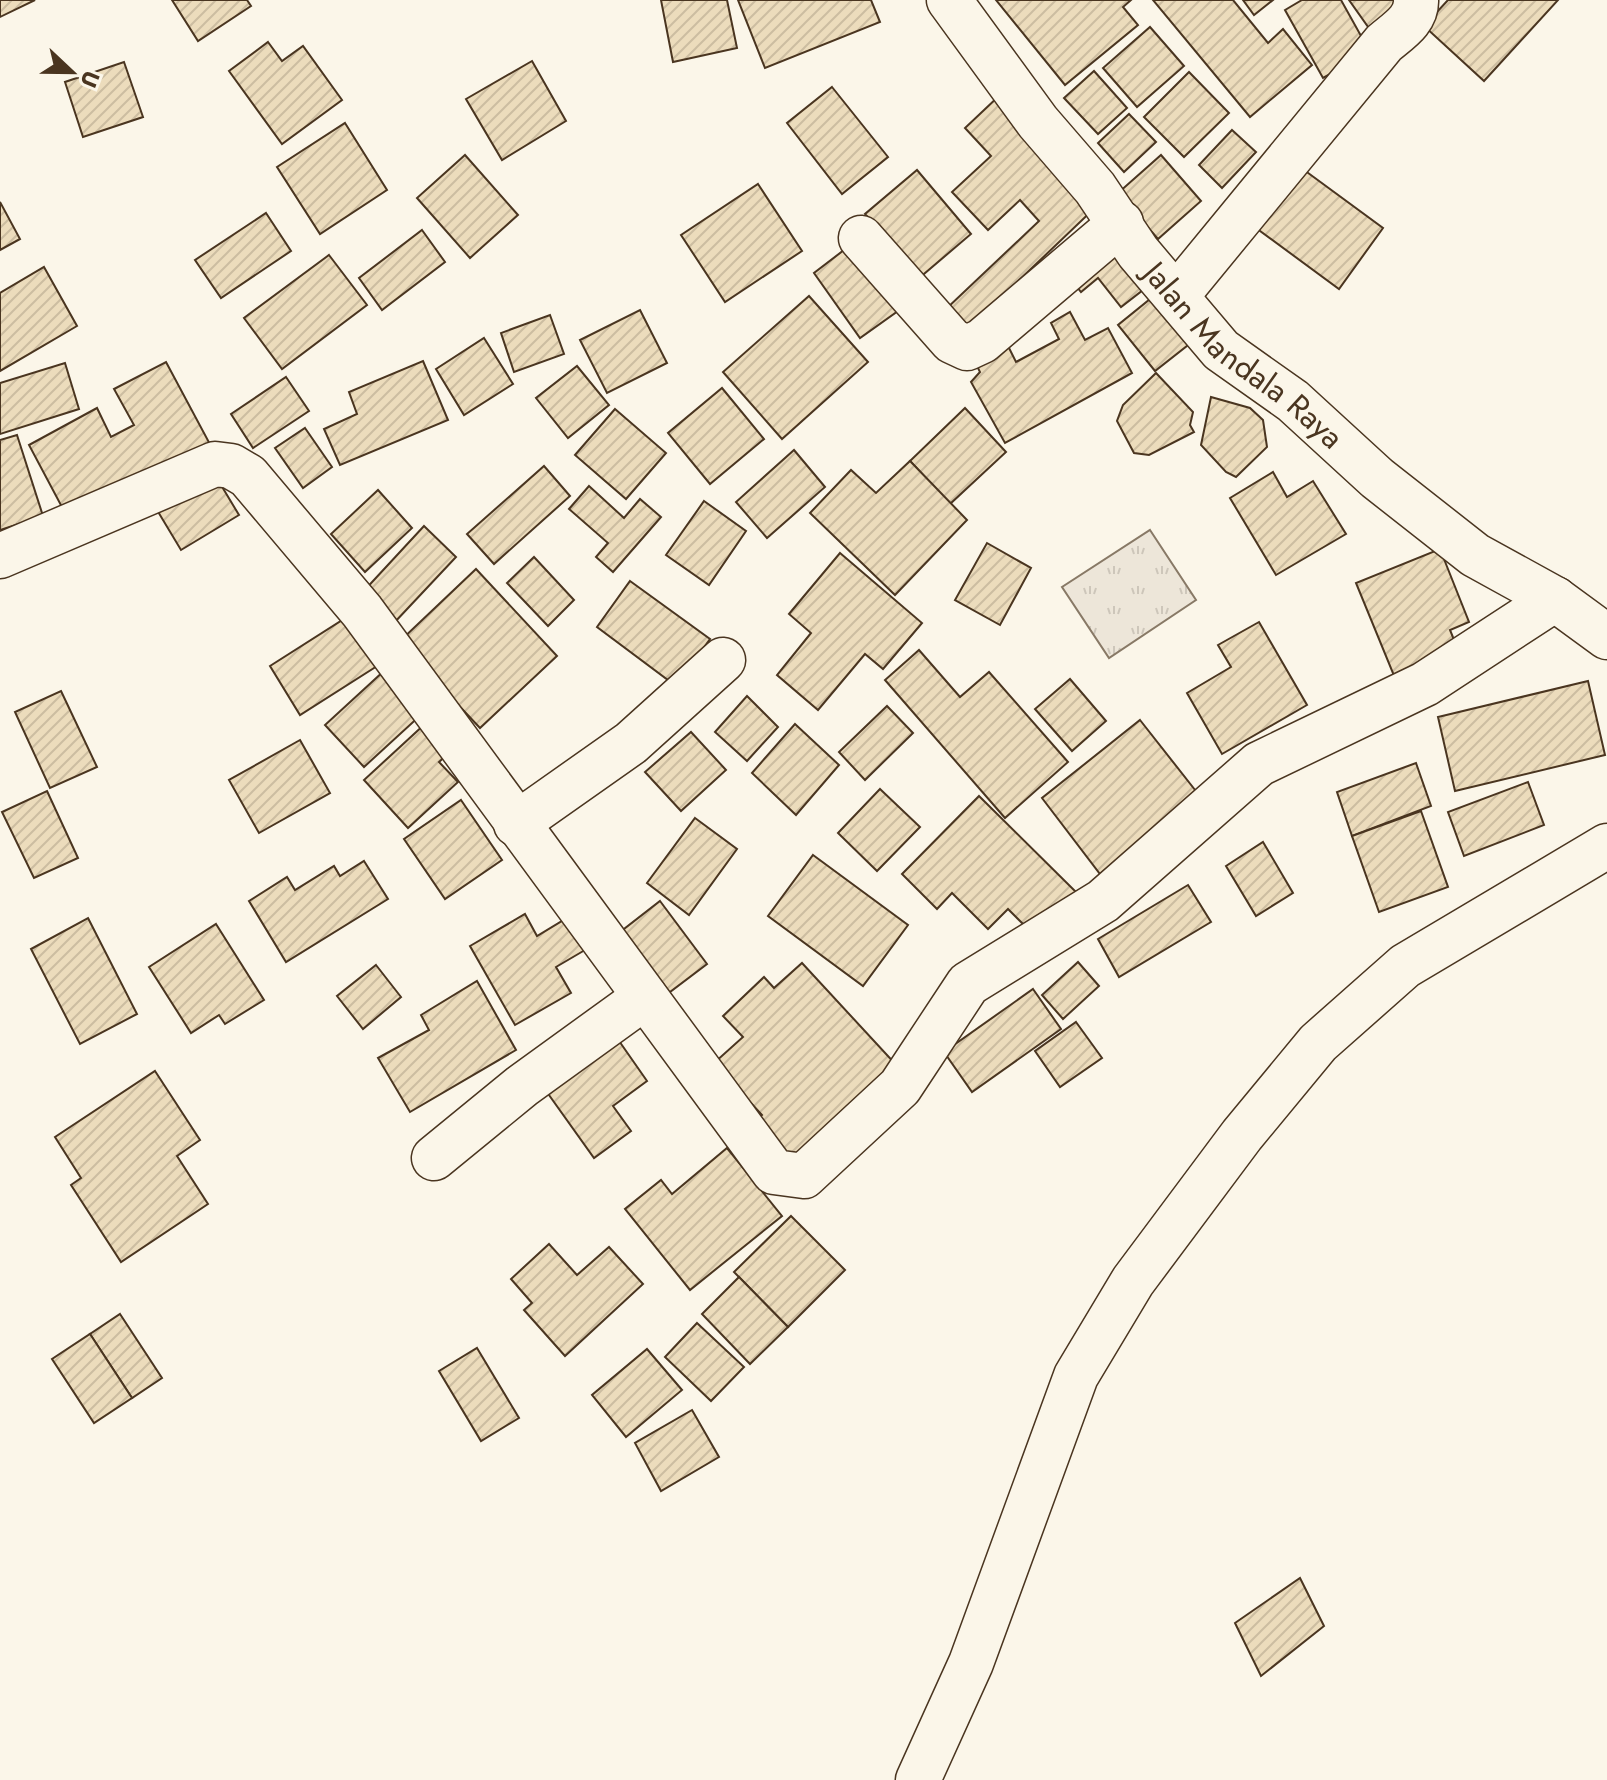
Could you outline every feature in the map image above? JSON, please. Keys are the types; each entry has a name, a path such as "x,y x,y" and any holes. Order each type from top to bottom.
{"street":[{"name":"Jalan Mandala Raya","path":"949,0 1038,122 1121,223 1138,252 1221,350 1293,401 1377,478 1475,555 1555,599 1607,637"},
{"path":"1177,295 1384,43 1408,23 1417,9 1416,0"},
{"path":"861,238 952,341 967,348 982,341 1121,223"},
{"path":"0,556 215,464 231,466 248,476 362,611 774,1172 804,1176 900,1087 968,984 1103,901 1259,764 1425,684 1555,599"},
{"path":"516,824 631,743 723,660"},
{"path":"918,1780 971,1663 1076,1376 1133,1281 1242,1135 1318,1043 1405,966 1607,846"},
{"path":"434,1158 522,1086 645,997"}],"green space":[{"path":"1150,530 1196,600 1109,658 1062,587"}],"building":[{"path":"0,0 35,0 0,17"},
{"path":"172,0 247,0 251,6 198,41"},
{"path":"661,0 727,0 737,48 673,62"},
{"path":"738,0 871,0 880,22 765,68"},
{"path":"996,0 1131,0 1123,7 1138,25 1065,85"},
{"path":"1153,0 1233,0 1268,43 1283,29 1312,65 1250,117"},
{"path":"1243,0 1273,0 1254,15"},
{"path":"1302,0 1341,0 1370,52 1323,78 1285,10"},
{"path":"1349,0 1411,0 1371,31"},
{"path":"1448,0 1558,0 1484,81 1424,26"},
{"path":"1150,27 1184,66 1137,107 1103,68"},
{"path":"268,42 282,61 303,46 342,100 282,144 229,71"},
{"path":"532,61 566,121 502,160 466,99"},
{"path":"124,62 143,117 83,137 65,82"},
{"path":"1094,71 1127,108 1098,134 1064,98"},
{"path":"1189,72 1229,113 1184,157 1144,117"},
{"path":"832,87 888,157 842,194 787,123"},
{"path":"1000,95 1101,202 967,330 946,309 1039,221 1020,200 988,230 952,192 991,156 965,128"},
{"path":"1129,114 1156,142 1124,172 1098,143"},
{"path":"345,123 387,190 320,234 277,167"},
{"path":"1232,130 1256,152 1222,188 1199,165"},
{"path":"465,155 518,215 470,258 417,198"},
{"path":"1161,155 1201,201 1158,239 1118,193"},
{"path":"1300,167 1383,228 1339,289 1256,228"},
{"path":"917,170 971,234 918,279 865,214"},
{"path":"758,184 802,251 725,302 681,235"},
{"path":"0,202 20,239 0,250"},
{"path":"266,213 291,251 221,298 195,260"},
{"path":"422,230 445,262 382,310 359,278"},
{"path":"1117,238 1152,283 1121,307 1098,278 1081,292 1069,277"},
{"path":"857,240 905,306 860,338 814,273"},
{"path":"329,255 367,305 282,369 244,318"},
{"path":"44,267 77,326 0,371 0,293"},
{"path":"1160,291 1197,338 1155,371 1118,325"},
{"path":"809,296 868,362 782,439 723,372"},
{"path":"640,310 667,363 607,393 580,340"},
{"path":"1070,312 1085,340 1108,328 1132,373 1005,443 971,382 980,372 974,360 1006,342 1016,362 1059,339 1051,323"},
{"path":"550,315 564,354 514,372 501,333"},
{"path":"484,338 513,384 464,415 436,369"},
{"path":"423,361 448,420 340,465 324,429 357,414 349,392"},
{"path":"166,362 212,448 71,524 29,445 97,408 111,437 134,425 114,389"},
{"path":"65,363 79,409 0,434 0,383"},
{"path":"577,366 609,405 568,438 536,398"},
{"path":"1156,373 1193,412 1190,425 1194,432 1149,455 1134,453 1117,421 1123,405"},
{"path":"286,377 309,411 253,448 231,414"},
{"path":"722,388 764,439 710,484 668,433"},
{"path":"1211,397 1250,408 1263,420 1267,447 1236,477 1226,472 1201,445"},
{"path":"965,408 1006,452 950,504 910,461"},
{"path":"615,409 666,453 626,499 575,455"},
{"path":"305,428 332,467 303,488 275,448"},
{"path":"17,435 43,516 0,530 0,440"},
{"path":"794,450 825,487 767,538 736,502"},
{"path":"910,461 967,520 895,595 810,513 851,470 876,493"},
{"path":"544,466 570,496 494,564 467,534"},
{"path":"212,470 239,515 181,550 154,505"},
{"path":"1273,472 1287,497 1313,481 1346,534 1276,575 1230,498"},
{"path":"589,486 624,518 640,499 661,517 613,572 596,557 608,543 569,509"},
{"path":"378,490 412,528 365,572 331,534"},
{"path":"704,501 746,531 709,585 666,555"},
{"path":"424,526 456,557 393,624 361,594"},
{"path":"987,543 1031,568 1000,625 955,600"},
{"path":"1440,549 1469,622 1450,630 1461,657 1397,683 1356,583"},
{"path":"840,553 922,623 883,669 865,654 818,710 777,675 811,633 789,614"},
{"path":"534,557 574,600 548,626 507,583"},
{"path":"476,569 557,656 480,728 399,642"},
{"path":"630,581 710,639 676,686 597,627"},
{"path":"355,612 385,661 300,715 270,666"},
{"path":"1259,622 1307,705 1222,754 1187,693 1231,667 1218,645"},
{"path":"919,650 960,697 989,672 1068,762 1005,818 885,680"},
{"path":"385,670 423,713 364,767 325,725"},
{"path":"1070,679 1106,721 1072,751 1035,709"},
{"path":"1588,681 1605,755 1455,791 1438,717"},
{"path":"61,691 97,767 50,788 15,712"},
{"path":"747,696 778,727 747,761 715,732"},
{"path":"887,706 913,733 865,780 839,752"},
{"path":"1140,720 1199,795 1100,874 1042,798"},
{"path":"426,723 451,751 439,762 458,782 408,828 364,780"},
{"path":"795,724 839,765 796,815 752,773"},
{"path":"691,732 726,770 681,811 645,772"},
{"path":"300,740 330,793 259,833 229,780"},
{"path":"1416,763 1431,806 1352,836 1337,792"},
{"path":"1528,782 1544,825 1464,856 1448,812"},
{"path":"880,789 920,827 877,871 838,833"},
{"path":"47,791 78,858 34,878 2,812"},
{"path":"979,796 1077,893 1035,936 1008,909 988,929 952,893 937,909 902,874"},
{"path":"461,800 502,860 445,899 404,839"},
{"path":"1421,811 1448,887 1379,912 1352,836"},
{"path":"695,818 737,849 689,915 647,883"},
{"path":"1263,842 1293,893 1256,916 1226,866"},
{"path":"813,855 908,925 863,986 768,916"},
{"path":"364,861 388,899 286,962 249,901 287,877 295,890 334,866 340,876"},
{"path":"1188,885 1211,922 1119,977 1098,939"},
{"path":"660,901 707,964 662,998 615,936"},
{"path":"525,914 537,936 567,918 585,950 556,967 571,993 515,1025 470,946"},
{"path":"88,918 137,1014 80,1044 31,949"},
{"path":"216,924 264,1000 225,1024 219,1015 191,1033 149,967"},
{"path":"1078,962 1099,986 1063,1019 1042,995"},
{"path":"802,963 899,1068 793,1168 753,1124 762,1115 714,1063 743,1037 723,1016 764,977 774,988"},
{"path":"376,965 401,997 363,1029 337,996"},
{"path":"477,981 516,1050 410,1112 378,1058 429,1030 421,1015"},
{"path":"1033,989 1061,1029 972,1092 944,1052"},
{"path":"1076,1022 1102,1058 1060,1087 1035,1051"},
{"path":"610,1028 647,1081 613,1106 631,1131 594,1158 539,1081"},
{"path":"155,1071 200,1140 177,1156 208,1204 121,1262 71,1185 81,1178 55,1137"},
{"path":"727,1148 782,1216 690,1290 625,1209 661,1180 672,1194"},
{"path":"791,1216 845,1270 788,1327 734,1272"},
{"path":"549,1244 577,1275 609,1247 643,1284 565,1356 524,1310 532,1303 511,1279"},
{"path":"739,1277 788,1327 750,1364 702,1314"},
{"path":"120,1314 162,1378 132,1398 90,1334"},
{"path":"697,1323 744,1367 711,1401 665,1357"},
{"path":"90,1334 132,1398 94,1423 52,1359"},
{"path":"477,1348 519,1418 481,1441 439,1371"},
{"path":"647,1349 682,1390 626,1437 592,1395"},
{"path":"692,1410 719,1457 661,1491 635,1443"},
{"path":"1300,1578 1324,1626 1261,1676 1235,1623"}]}
